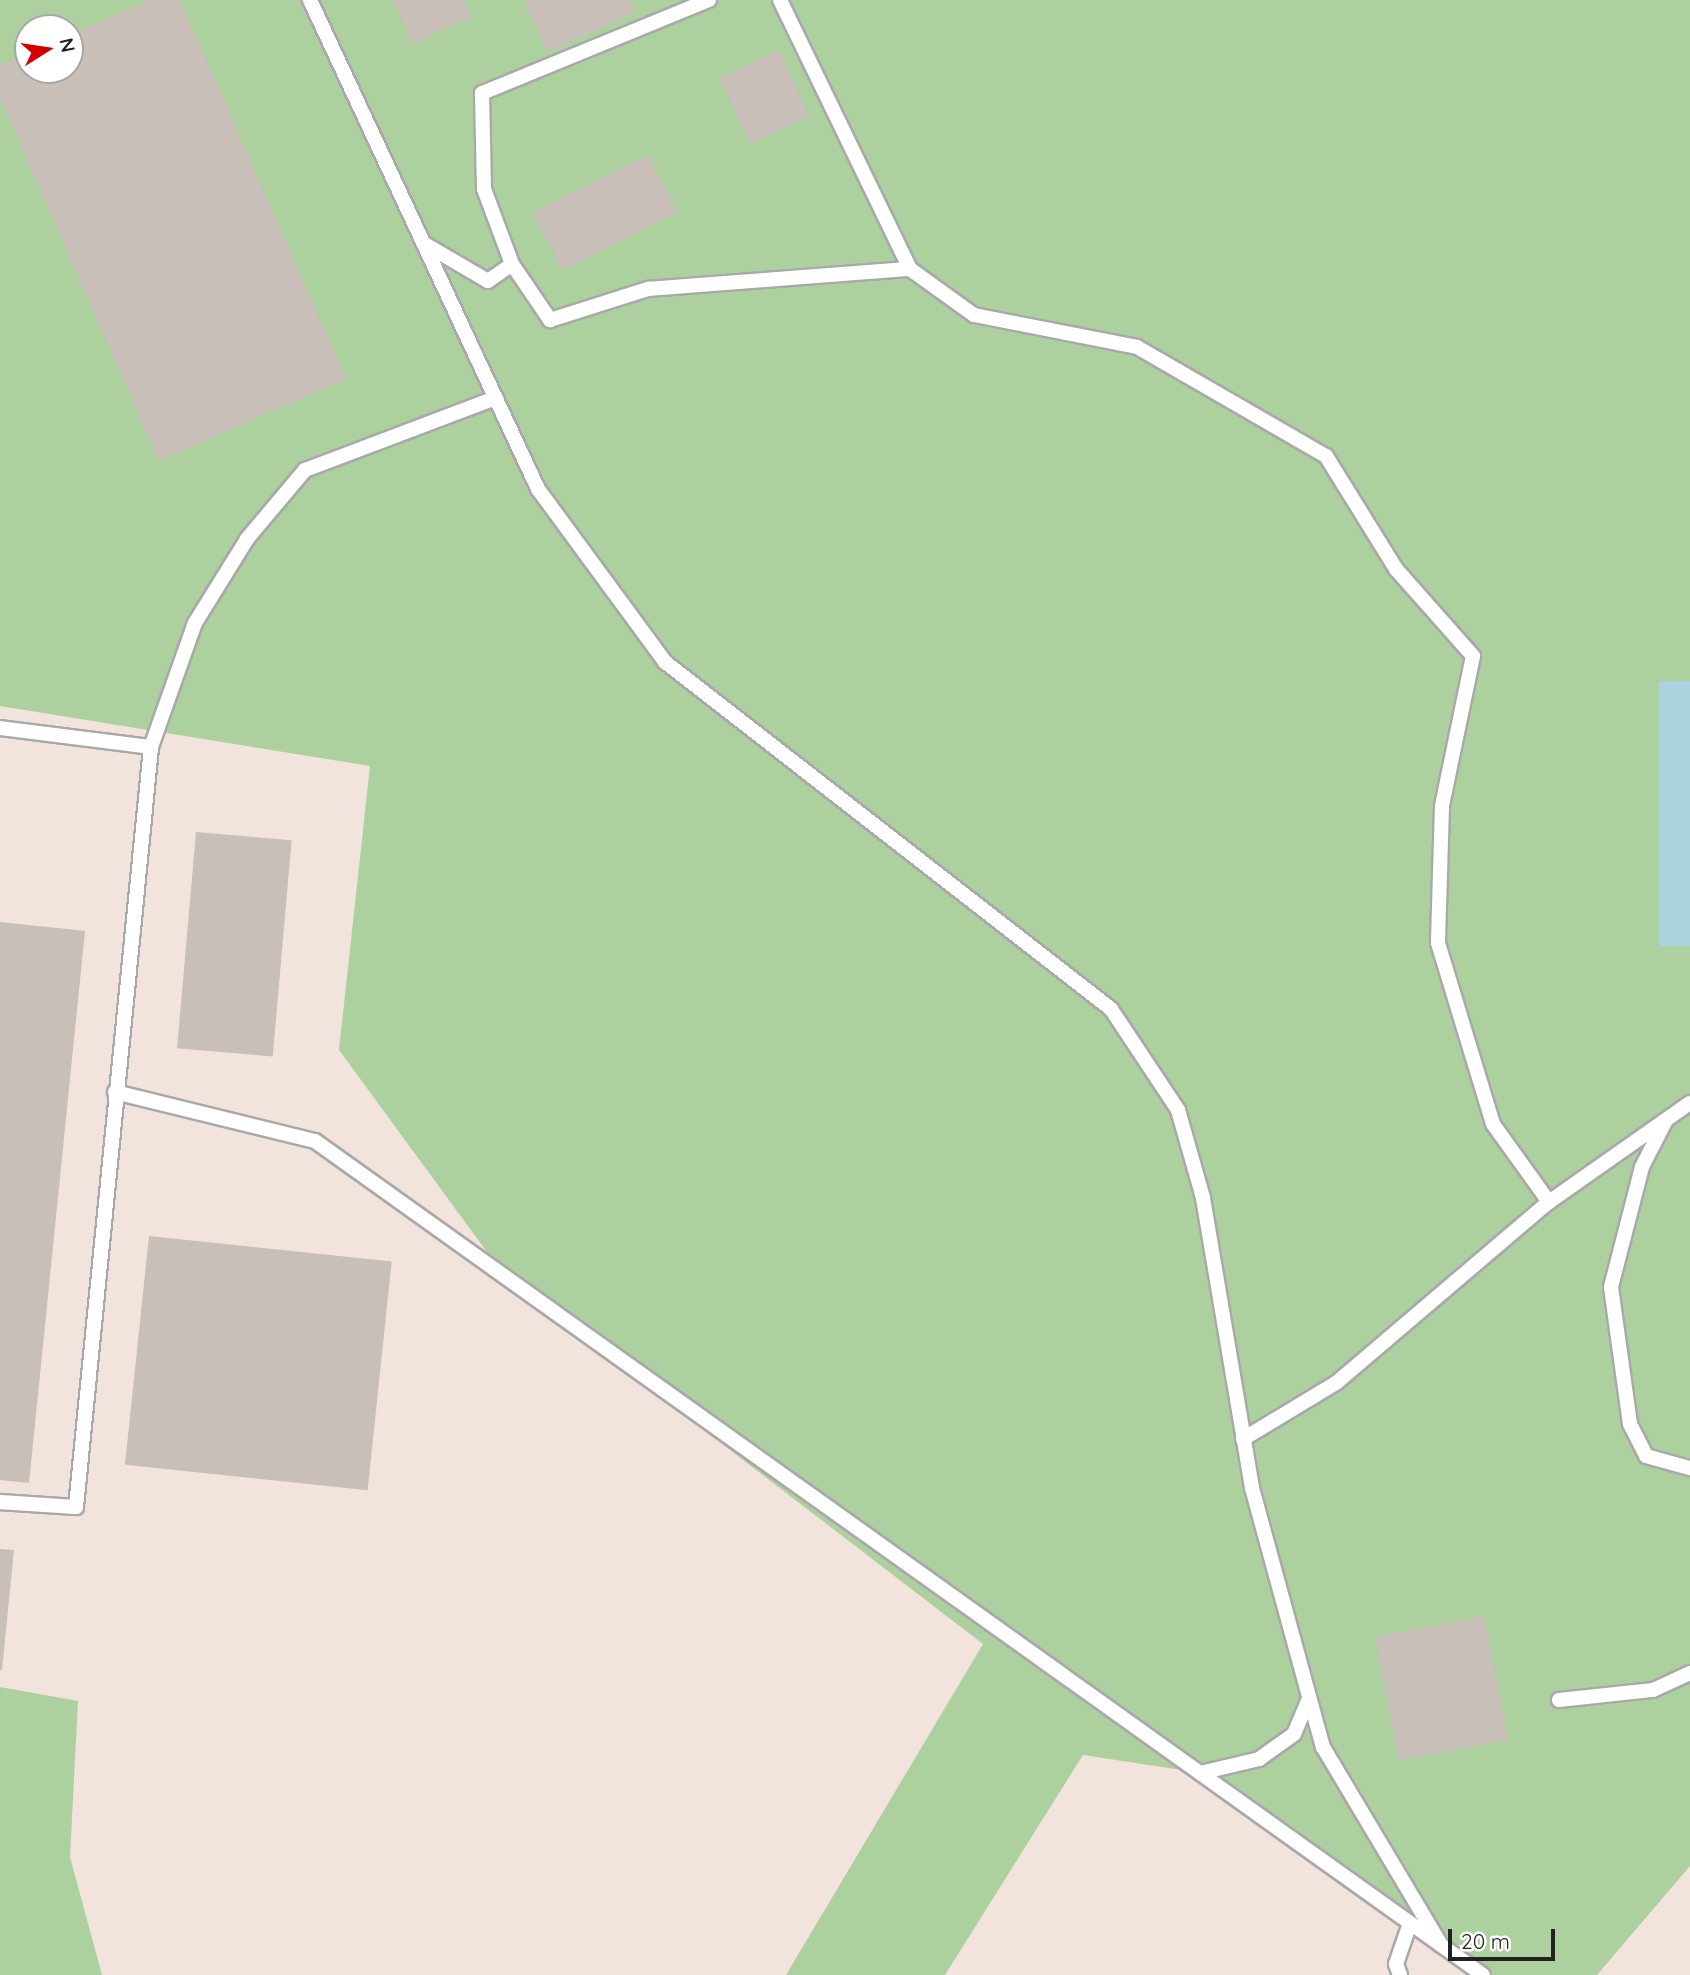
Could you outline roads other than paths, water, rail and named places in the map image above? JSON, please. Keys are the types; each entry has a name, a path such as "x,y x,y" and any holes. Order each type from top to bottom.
{"lane":[{"path":"310,0 538,489 665,662 1111,1009 1178,1110 1203,1198 1243,1439 1323,1747 1441,1945"},
{"path":"709,0 482,93 484,189 512,264 550,320 648,289 910,269"},
{"path":"780,0 910,269 974,315 1137,347 1326,456 1396,569 1473,656 1441,806 1438,943 1493,1124 1549,1202"},
{"path":"423,243 488,281 512,264"},
{"path":"0,1502 76,1507 151,747 195,623 247,540 305,470 496,398"},
{"path":"0,728 151,747"},
{"path":"116,1092 315,1141 1483,1975"},
{"path":"1243,1439 1335,1383 1549,1202 1669,1115 1690,1103"},
{"path":"1669,1115 1642,1167 1611,1287 1630,1424 1646,1456 1690,1468"},
{"path":"1559,1700 1653,1689 1690,1673"},
{"path":"1200,1773 1259,1759 1294,1734 1309,1699"},
{"path":"1400,1975 1396,1964 1410,1923"}],"water":[{"path":"1659,681 1690,681 1690,946 1659,946"}]}
